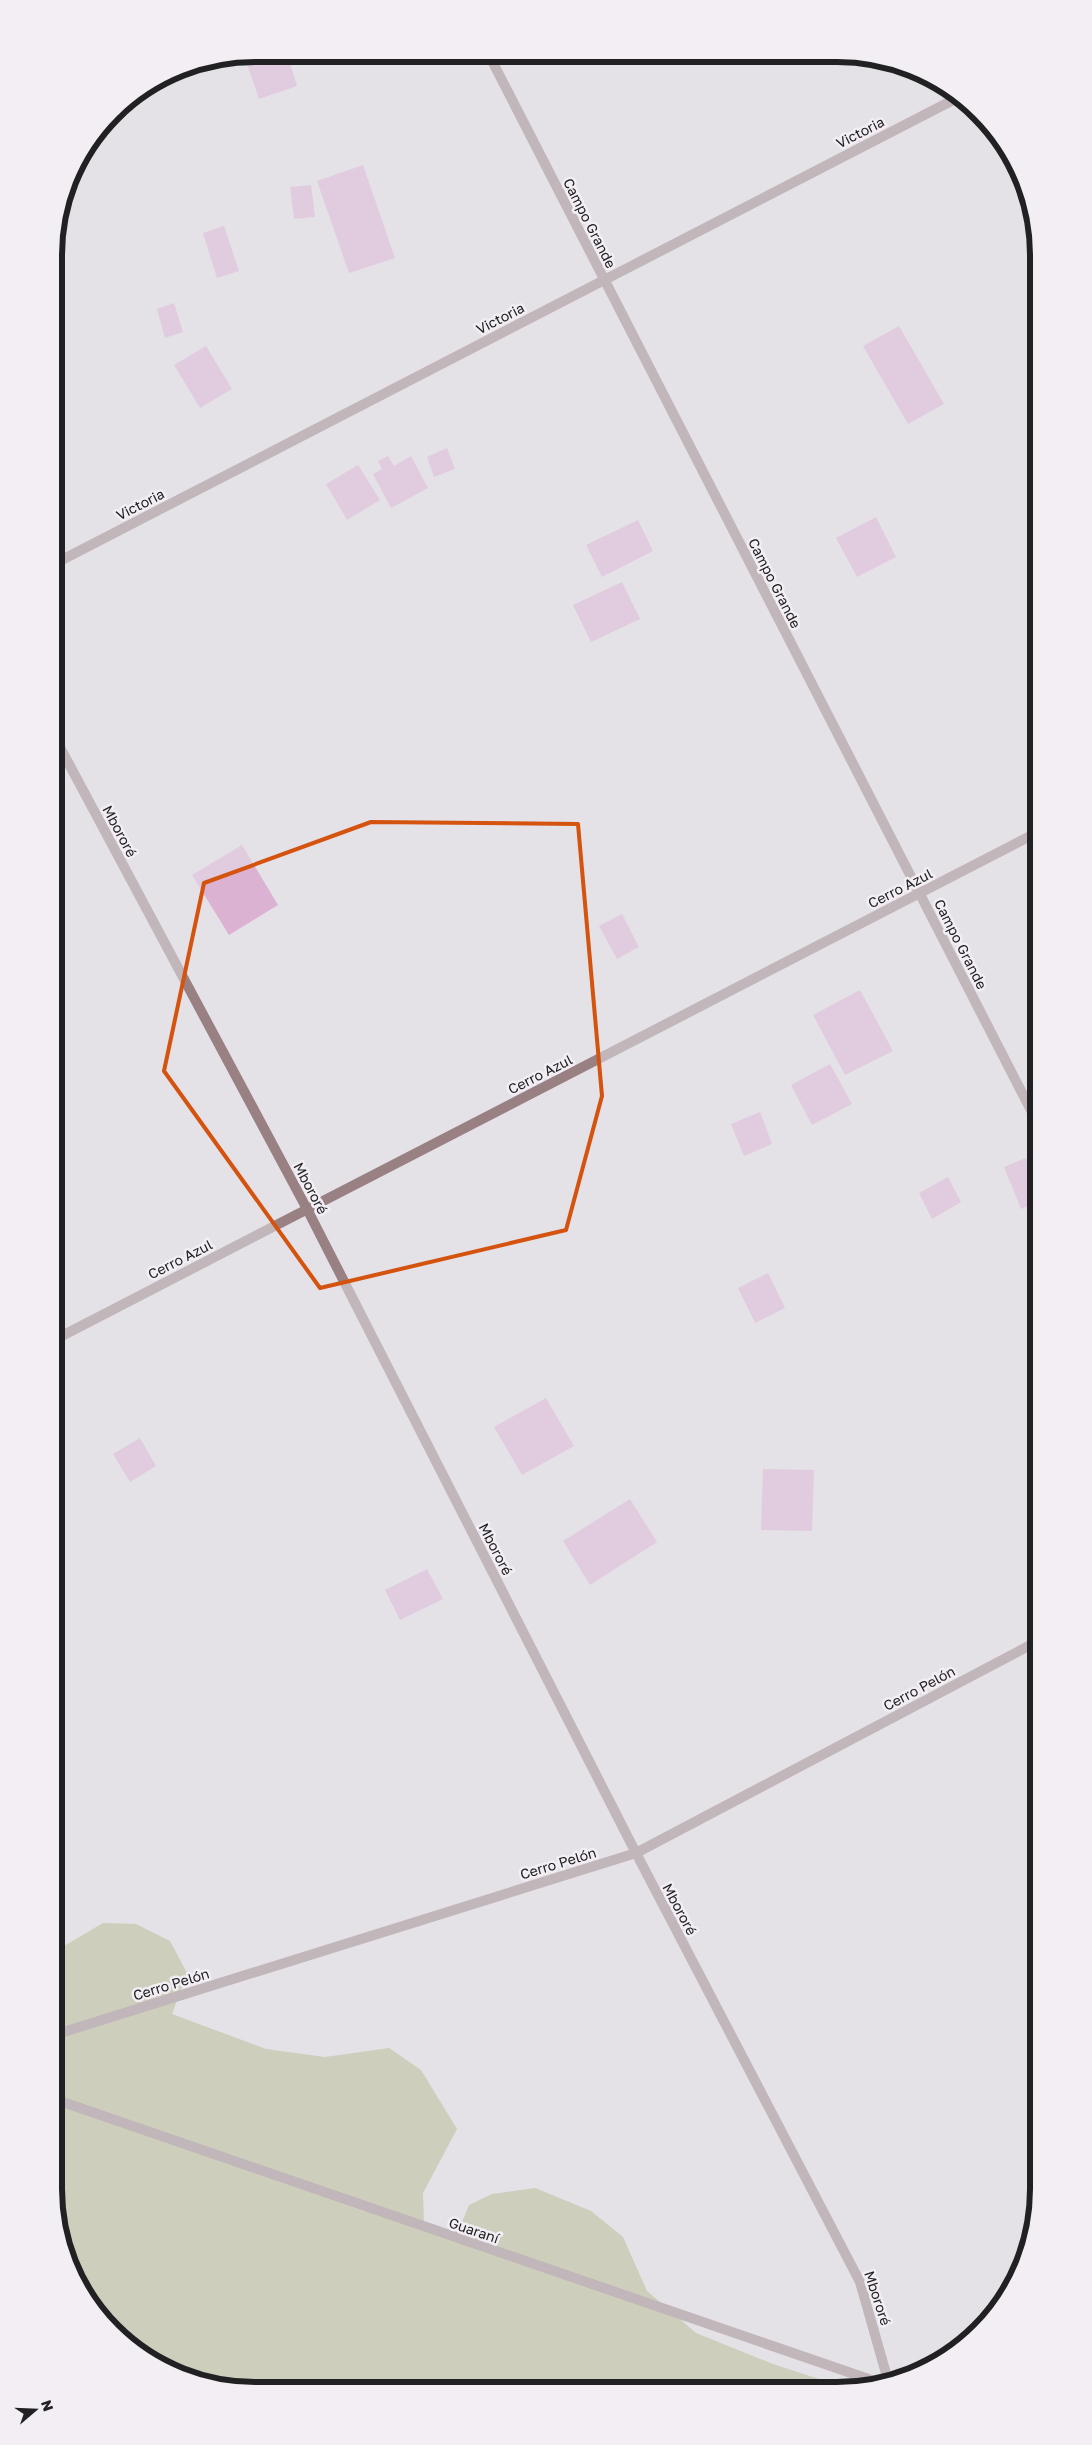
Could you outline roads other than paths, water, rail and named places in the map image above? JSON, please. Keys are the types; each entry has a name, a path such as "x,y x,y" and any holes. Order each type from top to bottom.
{"street":[{"name":"Campo Grande","path":"492,62 1030,1108"},
{"name":"Victoria","path":"62,560 952,101"},
{"name":"Mbororé","path":"62,751 307,1209 636,1853 860,2282 886,2376"},
{"name":"Cerro Azul","path":"62,1336 1030,836"},
{"name":"Cerro Pelón","path":"62,2032 636,1853 1030,1645"},
{"name":"Guaraní","path":"62,2102 874,2379"}]}
